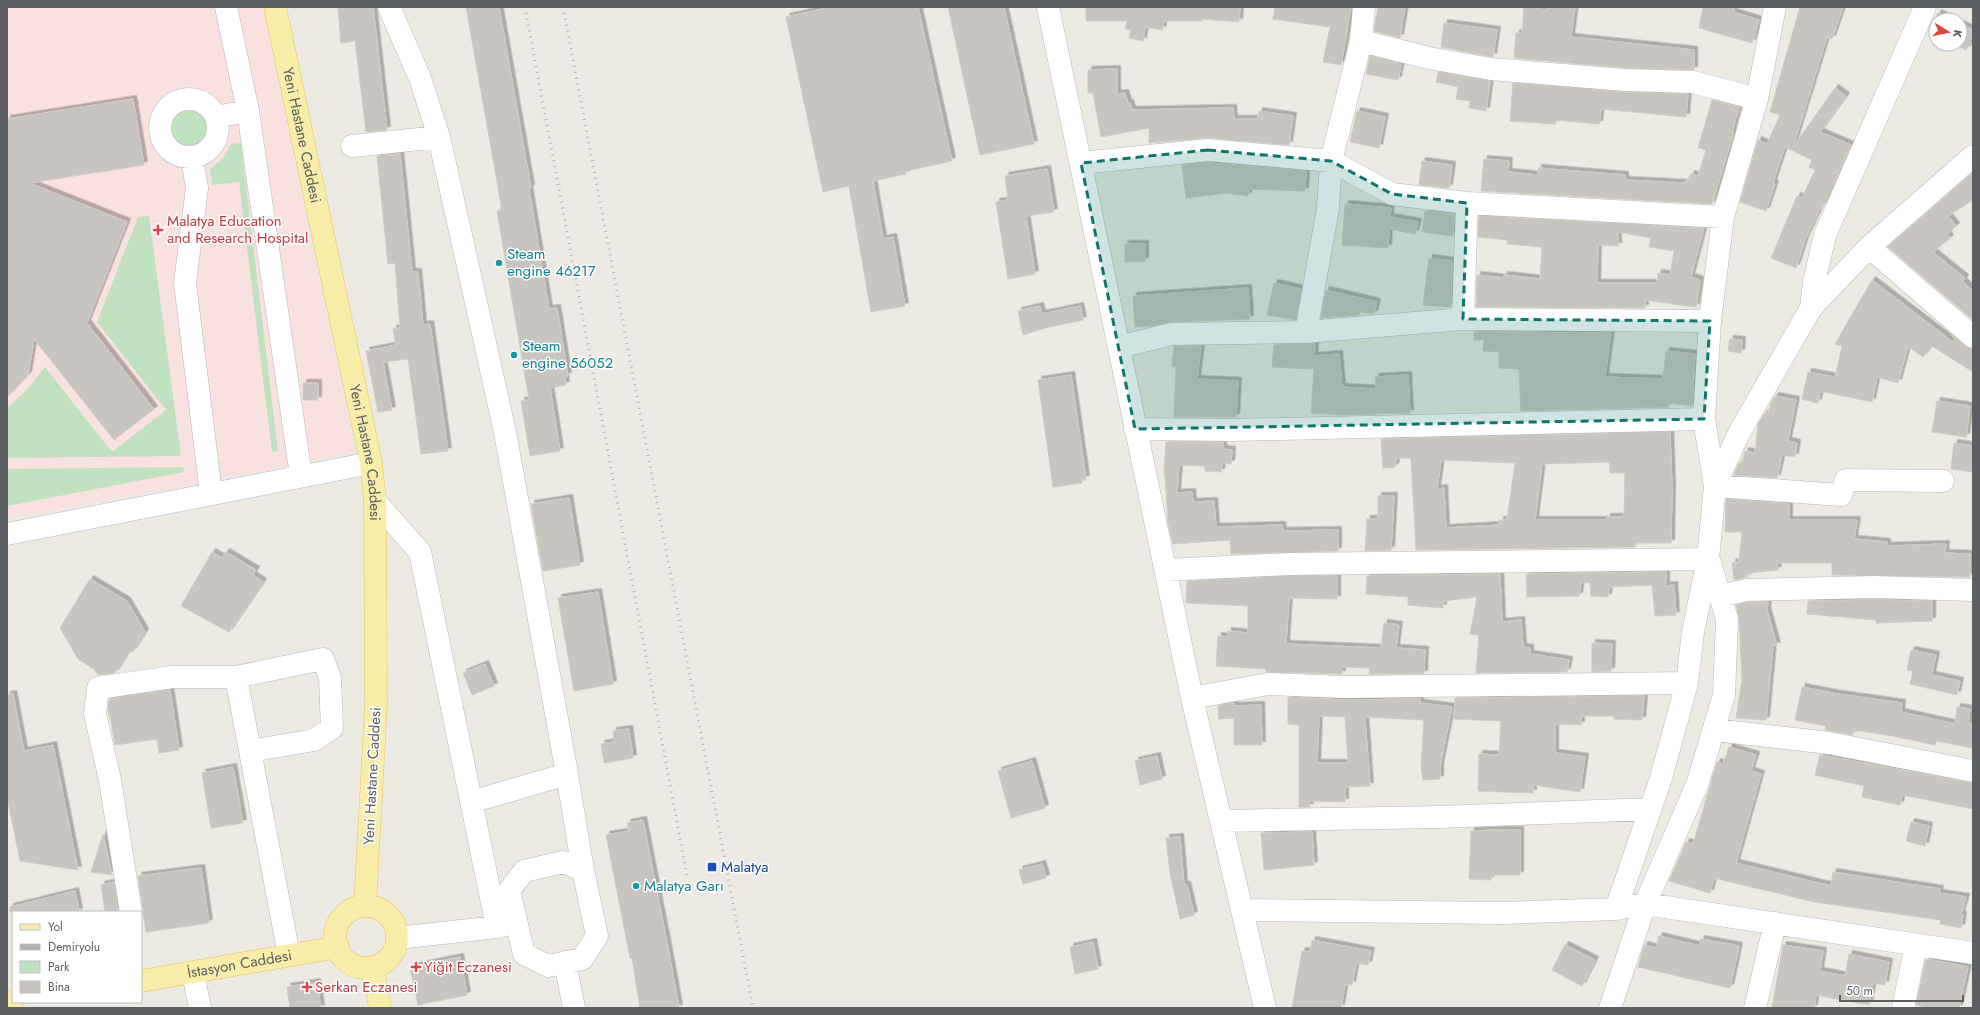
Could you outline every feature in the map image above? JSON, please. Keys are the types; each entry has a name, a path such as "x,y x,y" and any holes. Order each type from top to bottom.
{"main road":[{"name":"Yeni Hastane Caddesi","path":"276,7 371,463 375,501 376,705 365,906"},
{"path":"365,906 384,912 391,919 396,928 397,938 395,948 390,957 382,964 373,968 362,968 353,965 344,959 338,947 336,931 346,914 365,906"},
{"name":"İstasyon Caddesi","path":"142,978 193,973 338,947"},
{"path":"373,968 380,1008"}],"street":[{"path":"226,7 248,112 301,476"},
{"path":"375,501 420,552 472,802 507,924 524,954 548,966 582,959 597,936 583,870 505,432 439,137 420,78 389,7"},
{"path":"1048,7 1192,698 1265,1008"},
{"path":"1306,332 1328,208 1331,160 1361,41 1364,7"},
{"path":"1811,308 1814,282 1826,235 1925,7"},
{"path":"1616,909 1661,778 1687,683 1693,632 1708,559 1715,486 1704,419 1710,321 1723,218 1757,99 1773,8"},
{"path":"1361,41 1429,58 1490,69 1625,80 1693,82 1757,99"},
{"path":"184,99 194,99 203,102 211,108 219,126 218,136 214,144 208,151 192,158 182,157 173,153 166,146 161,137 160,127 162,118 167,109 184,99"},
{"path":"216,117 248,112"},
{"path":"352,146 439,137"},
{"path":"1081,163 1208,150 1331,160 1392,194 1467,203 1723,218"},
{"path":"1715,486 1739,433 1811,308 1869,247 1973,156"},
{"path":"192,158 197,188 185,283 211,493"},
{"path":"1463,319 1467,203"},
{"path":"1869,247 1973,337"},
{"path":"1119,347 1171,334 1306,332 1463,319 1710,321"},
{"path":"1135,429 1233,430 1704,419"},
{"path":"7,534 371,463"},
{"path":"1715,486 1841,495 1846,480 1943,481"},
{"path":"1166,570 1289,564 1708,559"},
{"path":"1610,1008 1645,904 1697,785 1715,730 1724,695 1727,619 1708,559"},
{"path":"1720,596 1747,590 1874,586 1973,590"},
{"path":"132,911 110,780 95,714 98,688 172,677 236,677 323,659 330,678 332,728 314,740 250,751"},
{"path":"236,677 289,955"},
{"path":"1192,698 1268,684 1342,687 1687,683"},
{"path":"1715,730 1829,743 1973,771"},
{"path":"472,802 567,774"},
{"path":"1222,821 1438,817 1651,809"},
{"path":"507,924 509,891 524,871 564,862 583,870"},
{"path":"1243,910 1502,913 1616,909 1645,904 1973,953"},
{"path":"397,938 507,924"},
{"path":"1755,1008 1775,924"},
{"path":"1903,1008 1916,945"},
{"path":"565,962 574,1008"},
{"path":"193,973 200,1008"}],"highlighted area":[{"path":"1208,150 1331,161 1392,194 1467,203 1463,319 1710,321 1704,419 1135,429 1081,163"}],"shaded area":[{"name":"Malatya Education and Research Hospital","path":"7,7 263,7 355,453 7,519"}],"green space":[{"path":"190,107 203,111 209,117 213,130 209,143 203,149 190,153 177,149 171,143 167,130 171,117 177,111"},
{"path":"241,143 278,451 272,452 239,182 212,185 210,169 224,157 231,144"},
{"path":"149,216 181,456 7,458 7,408 27,390 45,367 112,452 166,410 97,322 138,217"},
{"path":"183,467 184,472 7,506 7,469"}],"building":[{"path":"373,7 387,130 366,132 355,41 341,43 338,8"},
{"path":"466,7 499,7 531,188 529,189 549,309 557,308 568,376 565,376 566,385 550,388 560,451 530,456 521,401 529,400 497,211 502,210"},
{"path":"832,7 918,7 952,161 906,171 906,174 873,181 883,239 893,237 905,306 871,312 849,186 823,192 786,17"},
{"path":"948,7 1004,7 1034,144 980,155"},
{"path":"1086,7 1240,7 1239,22 1202,19 1202,21 1164,21 1162,30 1145,27 1143,41 1129,38 1131,30 1125,29 1127,21 1086,21"},
{"path":"1275,7 1351,7 1341,65 1323,62 1330,27 1273,19"},
{"path":"1378,7 1405,7 1400,38 1374,31"},
{"path":"1524,7 1547,10 1547,7 1575,7 1571,37 1694,50 1694,70 1626,68 1514,58 1516,33 1522,33"},
{"path":"1703,7 1735,7 1733,12 1759,20 1752,43 1699,28"},
{"path":"1800,7 1843,7 1832,39 1827,37 1793,147 1835,88 1846,96 1820,132 1851,145 1823,207 1821,206 1805,240 1796,268 1771,258 1797,196 1802,198 1815,170 1809,167 1812,160 1785,147 1773,183 1775,184 1766,211 1740,202 1758,140 1767,144 1780,115 1770,112"},
{"path":"1444,23 1497,30 1493,57 1441,47"},
{"path":"1968,28 1973,30 1973,35 1968,46"},
{"path":"1370,56 1401,64 1398,80 1366,74"},
{"path":"1117,69 1117,94 1125,93 1132,110 1233,108 1234,119 1258,119 1259,111 1293,116 1289,145 1209,138 1149,143 1149,128 1101,137 1093,93 1088,93 1088,70"},
{"path":"1438,72 1490,81 1486,111 1469,108 1470,101 1456,99 1458,87 1436,82"},
{"path":"1513,83 1624,92 1688,94 1686,117 1601,109 1599,124 1556,120 1555,124 1510,121"},
{"path":"133,99 144,165 29,183 127,222 87,323 154,409 114,440 34,339 28,375 7,397 7,119"},
{"path":"1712,100 1739,107 1732,132 1734,132 1712,204 1481,191 1484,159 1509,161 1508,172 1538,175 1538,168 1625,175 1625,180 1685,183 1686,180 1689,180 1691,174 1698,176 1706,150 1698,148"},
{"path":"1357,111 1385,117 1379,148 1350,142"},
{"path":"400,154 412,272 418,272 423,325 430,324 448,451 421,454 408,359 383,362 392,410 378,412 366,351 396,345 393,329 400,328 395,263 388,264 377,156"},
{"path":"1422,161 1452,165 1449,188 1419,185"},
{"path":"1208,163 1306,171 1305,191 1249,189 1248,196 1227,193 1186,198 1182,165"},
{"path":"1047,169 1054,212 1026,216 1035,274 1008,279 996,202 1008,200 1005,176"},
{"path":"1973,173 1973,200 1948,216 1956,226 1947,234 1950,238 1933,252 1965,278 1963,281 1973,291 1973,320 1888,247"},
{"path":"1345,204 1391,208 1390,217 1418,222 1415,234 1389,229 1388,248 1342,245"},
{"path":"1425,211 1454,214 1453,236 1422,232"},
{"path":"1479,216 1704,228 1691,277 1700,280 1696,307 1645,300 1645,308 1476,307 1477,275 1504,278 1504,275 1540,279 1542,247 1507,244 1507,240 1478,237","holes":["1618,232 1651,238 1649,247 1674,251 1670,275 1658,273 1657,283 1597,283 1598,245 1618,246"]},
{"path":"1125,244 1145,244 1145,261 1125,262"},
{"path":"1429,258 1452,261 1451,307 1423,305"},
{"path":"1872,280 1953,342 1955,339 1951,334 1965,346 1973,349 1973,372 1932,346 1923,357 1908,346 1898,383 1877,377 1872,402 1820,391 1818,403 1802,399 1808,372 1835,377 1842,346 1835,344"},
{"path":"1274,283 1301,289 1296,320 1267,315"},
{"path":"1248,288 1250,319 1171,322 1152,326 1135,327 1133,296"},
{"path":"1326,290 1377,302 1374,314 1360,312 1359,315 1321,318"},
{"path":"1040,306 1042,314 1080,306 1083,320 1045,328 1023,335 1018,311"},
{"path":"1474,332 1611,333 1605,377 1663,379 1666,351 1695,354 1692,406 1669,403 1669,407 1521,411 1519,369 1499,368 1499,352 1483,351 1484,340 1474,340"},
{"path":"1730,339 1742,340 1741,353 1728,351"},
{"path":"1315,344 1314,356 1339,354 1342,387 1376,389 1375,377 1408,375 1410,413 1341,415 1311,413 1314,369 1272,367 1274,345"},
{"path":"1174,346 1201,346 1197,379 1238,381 1236,417 1174,417 1176,367 1172,367"},
{"path":"1071,375 1086,479 1081,480 1082,483 1053,487 1038,380"},
{"path":"303,383 318,383 318,400 303,400"},
{"path":"1775,396 1796,400 1788,441 1797,443 1795,457 1782,455 1777,478 1734,475 1739,463 1742,463 1745,451 1755,453 1758,424 1765,413 1768,414"},
{"path":"1937,401 1970,406 1966,437 1932,432"},
{"path":"1670,432 1672,487 1671,543 1635,543 1635,547 1416,550 1411,458 1396,458 1395,467 1383,468 1381,439","holes":["1441,460 1515,463 1507,520 1500,520 1500,525 1446,528 1444,488 1437,489","1609,462 1610,473 1625,473 1624,517 1607,517 1607,520 1535,520 1542,464"]},
{"path":"1166,442 1223,442 1223,449 1232,450 1231,464 1222,463 1221,472 1205,471 1205,466 1179,465 1177,493 1192,492 1193,502 1214,501 1216,527 1282,525 1283,531 1338,530 1338,551 1231,554 1230,540 1173,544 1168,523 1164,474"},
{"path":"1954,443 1973,446 1973,472 1951,469"},
{"path":"1378,496 1394,496 1391,550 1365,551 1367,519 1378,519"},
{"path":"569,498 580,565 543,571 531,504"},
{"path":"1726,499 1789,504 1789,520 1857,520 1854,539 1887,542 1887,546 1946,544 1945,553 1970,554 1970,577 1832,575 1832,563 1777,563 1778,570 1747,573 1748,577 1734,580 1732,563 1739,562 1742,532 1725,532"},
{"path":"212,552 222,558 226,552 256,570 253,575 263,582 229,632 181,606"},
{"path":"1666,572 1666,586 1674,585 1676,615 1655,616 1652,585 1609,587 1608,597 1591,596 1590,583 1581,582 1579,596 1527,597 1526,574"},
{"path":"1500,574 1502,622 1521,620 1523,647 1530,648 1530,654 1569,660 1567,672 1476,673 1479,635 1470,634 1477,597 1443,601 1443,608 1408,605 1408,597 1366,594 1367,576"},
{"path":"1289,576 1337,576 1337,599 1289,598 1286,644 1381,648 1384,623 1399,625 1396,648 1425,650 1424,674 1369,674 1370,668 1342,667 1342,674 1266,672 1266,669 1216,666 1218,636 1228,637 1228,631 1248,633 1248,606 1186,603 1187,581"},
{"path":"90,579 127,601 145,632 133,651 126,655 115,673 98,675 94,669 78,659 60,628"},
{"path":"598,592 613,684 574,691 558,598"},
{"path":"1808,601 1932,601 1932,621 1876,623 1876,620 1807,614"},
{"path":"1749,602 1768,602 1767,610 1777,646 1773,645 1766,720 1736,718 1742,680 1739,619 1736,605"},
{"path":"1592,643 1612,644 1611,671 1592,672"},
{"path":"1911,650 1936,655 1932,675 1960,681 1957,695 1910,684 1913,671 1907,670"},
{"path":"485,664 494,686 472,695 463,673"},
{"path":"1802,687 1838,694 1902,703 1901,712 1955,724 1957,707 1970,709 1968,723 1973,724 1973,748 1936,741 1935,745 1893,736 1854,730 1853,735 1825,730 1826,726 1795,720"},
{"path":"170,690 179,750 159,753 157,739 115,745 108,711 109,699"},
{"path":"13,694 24,751 53,745 78,870 20,861 7,797 7,695"},
{"path":"1644,696 1642,720 1614,719 1614,716 1581,716 1581,725 1555,724 1555,753 1585,757 1580,792 1533,785 1533,793 1478,791 1479,754 1499,755 1501,721 1454,719 1455,698"},
{"path":"1288,697 1342,700 1420,699 1420,703 1452,707 1440,766 1440,779 1423,780 1421,766 1424,720 1367,717 1365,718 1370,786 1345,787 1345,802 1309,801 1310,807 1299,807 1299,725 1288,724","holes":["1319,716 1345,717 1348,763 1317,763"]},
{"path":"1234,703 1234,706 1261,705 1262,745 1234,745 1234,718 1219,719 1218,706"},
{"path":"629,729 633,758 604,763 601,744 614,742 613,731"},
{"path":"1729,747 1756,755 1751,771 1761,774 1736,863 1831,886 1833,872 1940,889 1939,893 1966,897 1961,915 1963,915 1961,928 1940,924 1941,920 1815,902 1714,878 1710,893 1669,881 1686,842 1693,844 1717,762 1723,764"},
{"path":"1820,755 1973,783 1973,809 1902,795 1900,805 1862,797 1864,786 1815,775"},
{"path":"1157,756 1162,779 1140,785 1135,761"},
{"path":"1032,761 1045,808 1011,818 998,771"},
{"path":"233,767 243,823 211,828 202,773"},
{"name":"Malatya Garı","path":"643,820 679,1008 640,1008 632,958 630,958 606,835 629,831 627,823"},
{"path":"1911,822 1929,826 1925,846 1906,841"},
{"path":"1520,830 1520,875 1491,875 1491,880 1469,879 1471,831"},
{"path":"1312,832 1314,865 1264,870 1261,833"},
{"path":"103,834 112,875 91,872"},
{"path":"1180,837 1184,885 1187,885 1194,915 1180,919 1170,873 1166,838"},
{"path":"1042,864 1046,878 1023,884 1019,870"},
{"path":"201,868 209,923 146,932 138,876"},
{"path":"114,882 118,911 105,911 101,885"},
{"path":"75,891 79,911 10,912 10,907"},
{"path":"1659,936 1700,946 1701,939 1739,946 1730,988 1638,967 1644,945 1656,948"},
{"path":"1312,940 1371,951 1368,965 1356,963 1352,985 1345,984 1341,1008 1292,1008 1302,951 1310,952"},
{"path":"1093,942 1098,969 1075,974 1070,947"},
{"path":"1565,945 1595,960 1582,986 1552,970"},
{"path":"1783,945 1823,951 1820,971 1845,976 1849,954 1889,962 1885,985 1873,983 1869,1005 1816,995 1814,1008 1772,1008"},
{"path":"460,957 467,995 418,1005 410,967"},
{"path":"1926,959 1968,967 1959,1008 1932,1008 1916,1005"},
{"path":"317,982 321,1008 290,1008 287,987"}],"railway":[{"path":"525,7 687,876"},
{"path":"563,7 753,1008"}],"place":[{"name":"Malatya Education and Research Hospital","path":"158,230"},
{"name":"Steam engine 46217","path":"499,263"},
{"name":"Steam engine 56052","path":"514,355"},
{"name":"Malatya","path":"712,867"},
{"name":"Malatya Garı","path":"636,886"},
{"name":"Yiğit Eczanesi","path":"416,967"},
{"name":"Serkan Eczanesi","path":"307,987"}]}
